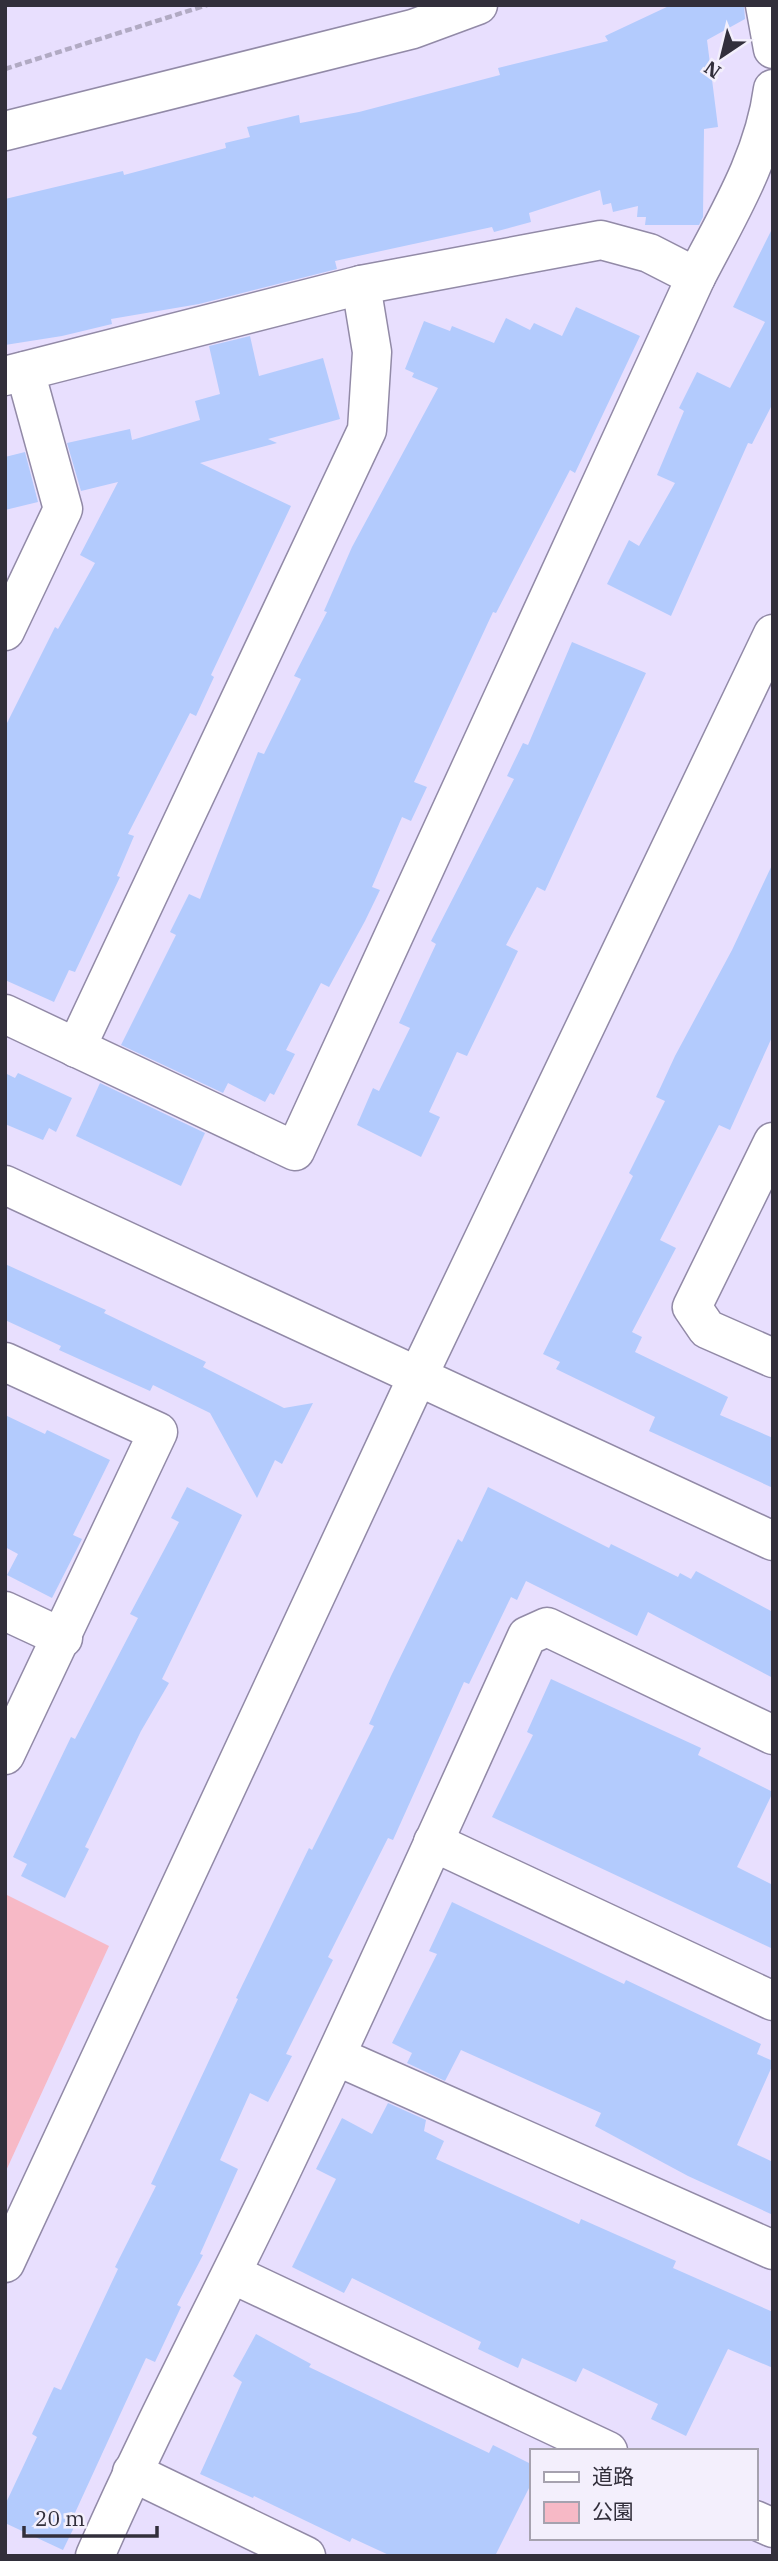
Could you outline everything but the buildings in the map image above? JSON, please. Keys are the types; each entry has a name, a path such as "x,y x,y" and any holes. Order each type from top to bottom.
{"street":[{"path":"5,131 413,29 478,5"},
{"path":"765,5 773,49"},
{"path":"5,1014 295,1150 696,277 748,176 768,125 773,89"},
{"path":"5,631 63,509 15,374 361,285 601,240 649,253 696,277"},
{"path":"76,1048 366,430 372,352 361,285"},
{"path":"5,2263 417,1378 773,634"},
{"path":"773,1142 692,1307 707,1328 773,1358"},
{"path":"5,1185 773,1541"},
{"path":"5,1362 158,1432 63,1638 5,1755"},
{"path":"5,1611 63,1638"},
{"path":"95,2556 132,2472 232,2274 337,2056 527,1636 547,1628 773,1735"},
{"path":"433,1842 773,2001"},
{"path":"337,2056 773,2250"},
{"path":"232,2274 604,2449"},
{"path":"132,2472 306,2556"},
{"path":"757,2521 773,2528"}],"path":[{"path":"5,69 207,5"}],"green space":[{"path":"5,1894 109,1946 5,2173"}]}
